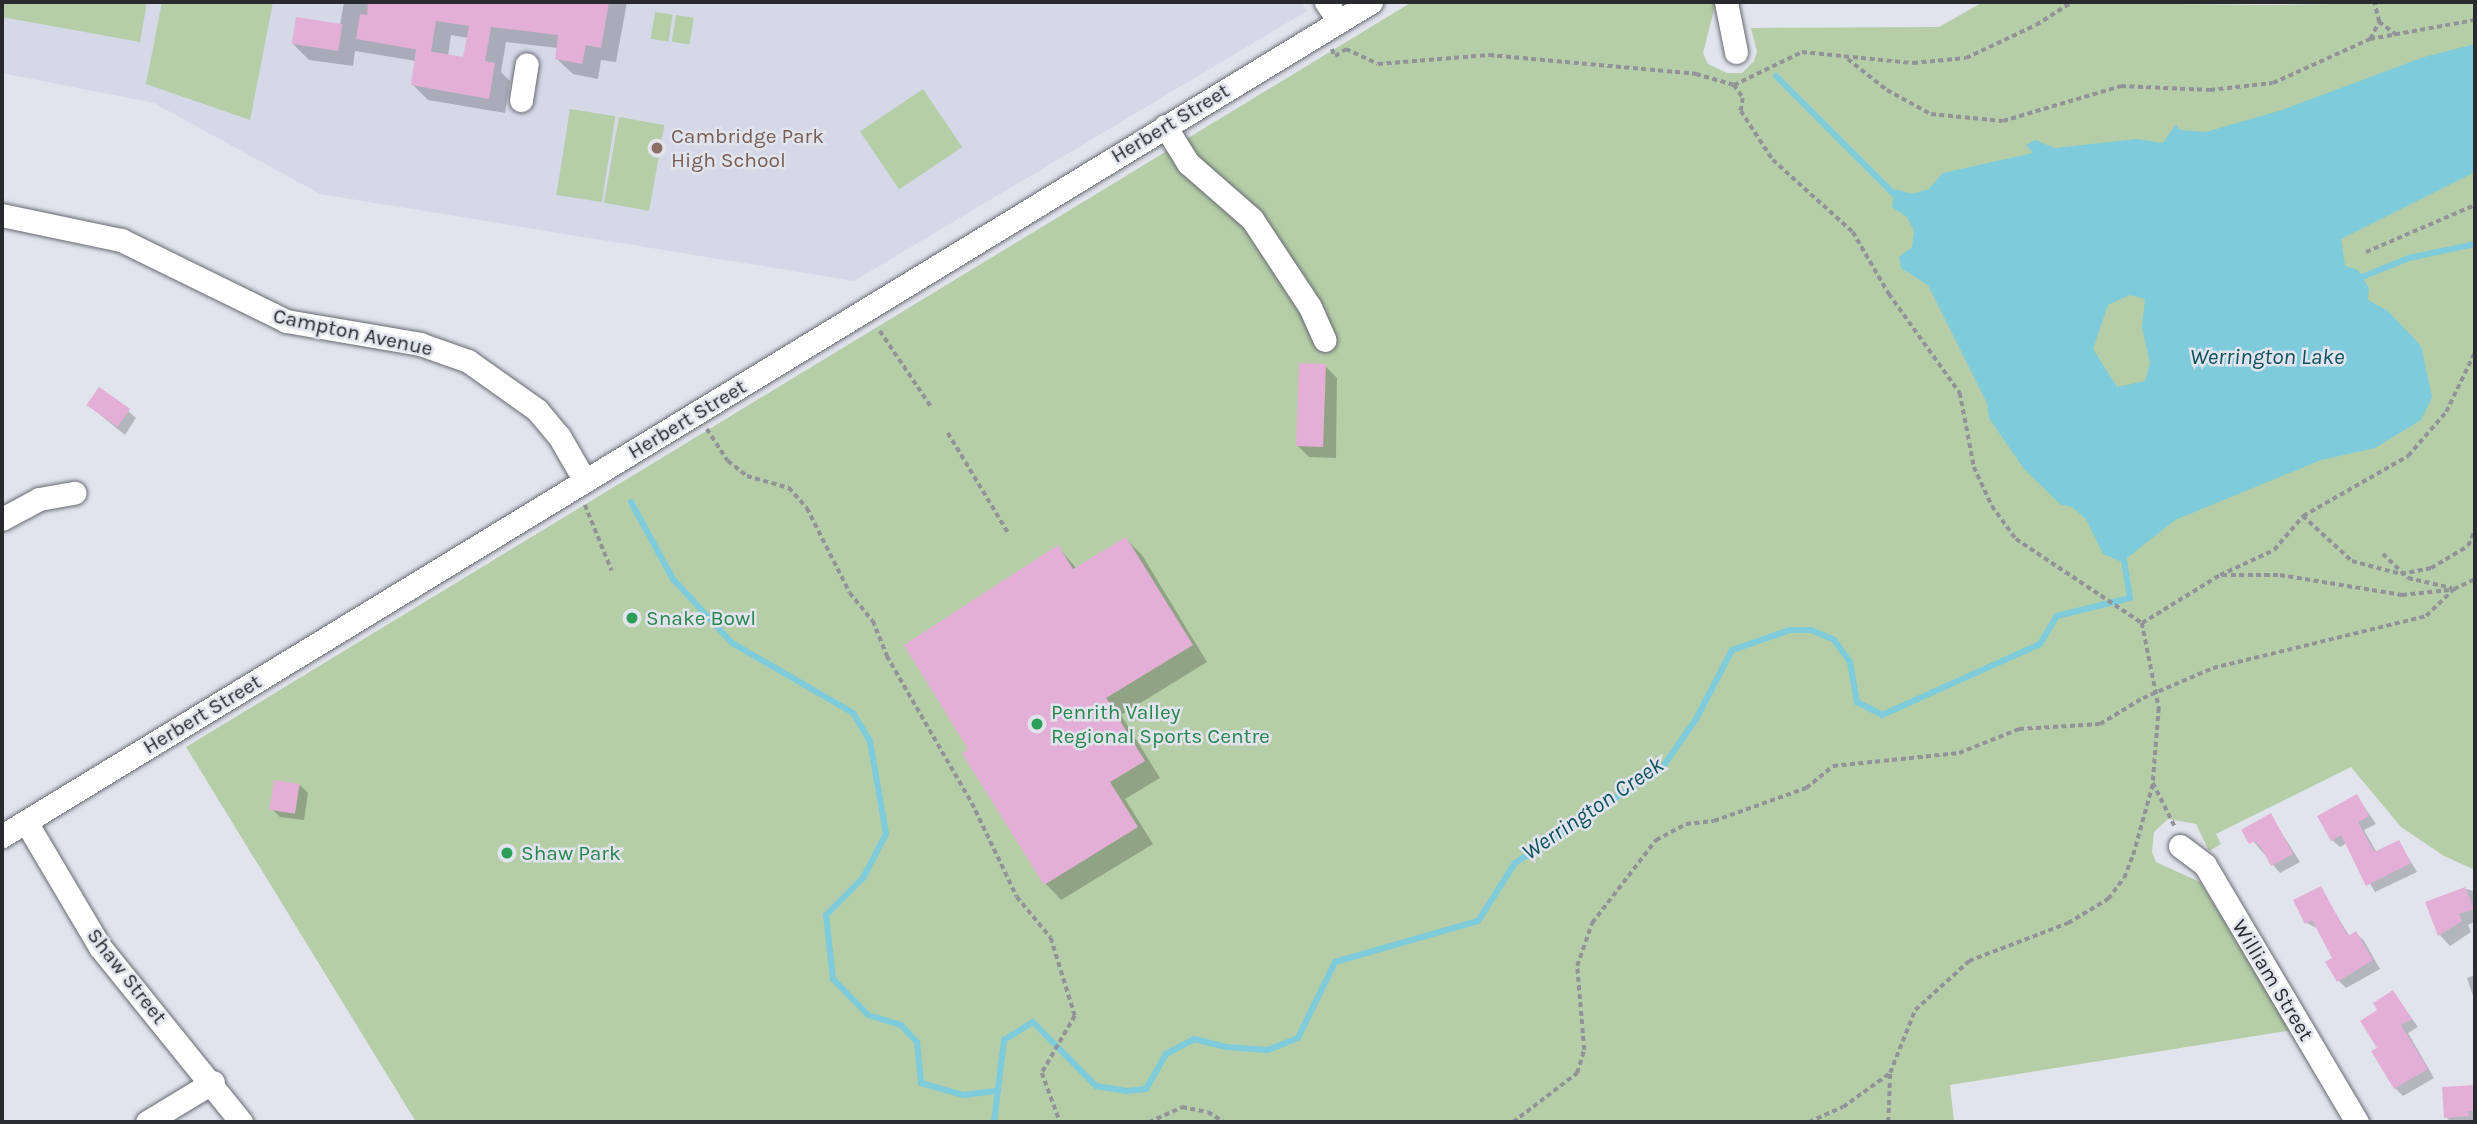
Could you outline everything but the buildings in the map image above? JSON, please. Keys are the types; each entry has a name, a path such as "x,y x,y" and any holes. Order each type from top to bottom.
{"street":[{"path":"1726,2 1736,52"},
{"name":"Herbert Street","path":"2,836 1165,126 1344,11"},
{"path":"521,100 527,64"},
{"path":"1165,126 1188,163 1252,219 1310,307 1325,340"},
{"name":"Campton Avenue","path":"2,215 114,238 286,321 420,344 468,361 537,410 559,436 580,484"},
{"path":"2,519 39,499 74,493"},
{"name":"Shaw Street","path":"26,821 100,947 213,1082 241,1122"},
{"name":"William Street","path":"2180,846 2205,865 2357,1122"},
{"path":"146,1122 213,1082"}],"path":[{"path":"1734,85 1802,52 1849,59 1913,63 1966,58 2036,25 2072,2"},
{"path":"2374,2 2379,22 2397,36"},
{"path":"1344,11 1335,56 1346,49 1378,64 1489,55 1696,74 1734,85 1743,98 1741,111 1773,160 1853,232 1889,294 1960,393 1974,467 1992,506 2016,539 2141,623 2160,718 2153,783 2124,878 2108,899 2068,923 2001,946 1954,971 1915,1010 1891,1073 1888,1122"},
{"path":"1849,59 1887,90 1931,114 2003,121 2121,86 2210,90 2273,83 2370,39 2475,20"},
{"path":"2370,39 2379,22"},
{"path":"2366,252 2475,205"},
{"path":"880,331 932,408"},
{"path":"2141,623 2220,575 2274,551 2304,516 2408,456 2446,412 2474,357"},
{"path":"697,413 728,461 747,476 789,488 807,508 850,593 873,621 887,656 972,803 1017,897 1051,938 1075,1016 1046,1060 1042,1073 1060,1122"},
{"path":"948,433 1009,534"},
{"path":"580,484 612,571"},
{"path":"2304,516 2352,561 2454,589"},
{"path":"2401,574 2431,568 2468,546 2475,528"},
{"path":"2383,554 2401,574"},
{"path":"2220,575 2280,575 2402,595 2454,589"},
{"path":"1513,1122 1577,1073 1584,1050 1577,966 1592,923 1656,840 1686,824 1714,821 1806,788 1833,766 1959,753 2018,729 2087,727 2113,718 2155,693 2213,668 2426,616 2454,589 2475,579"},
{"path":"2153,783 2173,817 2180,846"},
{"path":"1809,1122 1843,1107 1891,1073"},
{"path":"1149,1122 1182,1107 1208,1112 1224,1122"}],"shaded area":[{"name":"Cambridge Park High School","path":"2,2 1301,2 1307,11 854,281 320,194 154,103 2,73"}],"green space":[{"path":"2,2 147,2 140,42 2,17"},
{"path":"162,2 273,2 250,120 146,84"},
{"path":"1412,2 1716,2 1703,53 1708,64 1727,73 1742,73 1754,61 1757,52 1751,28 1939,27 1983,2 2268,5 2475,2 2475,870 2444,856 2401,827 2351,767 2216,834 2221,844 2209,851 2196,824 2168,819 2154,832 2152,852 2156,862 2200,882 2292,1030 1950,1085 1954,1122 416,1122 186,747"},
{"path":"655,12 673,15 669,41 651,39"},
{"path":"676,15 694,18 690,44 672,42"},
{"path":"923,89 962,147 899,190 860,131"},
{"path":"570,109 615,116 602,202 556,195"},
{"path":"619,117 664,125 649,211 604,203"}],"water":[{"name":"Werrington Lake","path":"2475,44 2475,172 2341,239 2345,266 2358,270 2369,288 2368,300 2388,311 2421,346 2432,397 2421,420 2375,448 2321,460 2175,520 2122,562 2103,554 2086,519 2072,507 2061,505 2024,469 1989,418 1987,403 1928,285 1901,268 1899,257 1912,247 1914,231 1907,217 1892,207 1895,189 1912,194 1929,189 1943,173 2033,153 2026,145 2035,140 2055,148 2137,139 2163,143 2176,124 2180,130 2206,132 2282,110 2424,57","holes":["2130,295 2145,299 2142,327 2150,363 2145,381 2117,387 2093,349 2108,305"]}],"waterway":[{"path":"1776,76 1899,199"},
{"name":"Werrington Creek","path":"2357,279 2409,258 2475,244"},
{"path":"631,502 673,579 732,643 853,713 870,741 886,834 863,878 826,915 833,979 868,1015 901,1025 917,1042 921,1083 963,1095 998,1091"},
{"name":"Werrington Creek","path":"994,1122 1004,1040 1033,1022 1096,1086 1126,1091 1146,1089 1166,1054 1194,1039 1226,1047 1268,1050 1298,1038 1335,962 1478,921 1515,863 1662,768 1696,719 1732,650 1790,630 1811,630 1834,640 1850,662 1857,702 1882,715 2040,644 2057,616 2130,598 2123,554"}],"place":[{"name":"Cambridge Park High School","path":"657,148"},
{"name":"Snake Bowl","path":"632,618"},
{"name":"Penrith Valley Regional Sports Centre","path":"1037,724"},
{"name":"Shaw Park","path":"507,853"}]}
